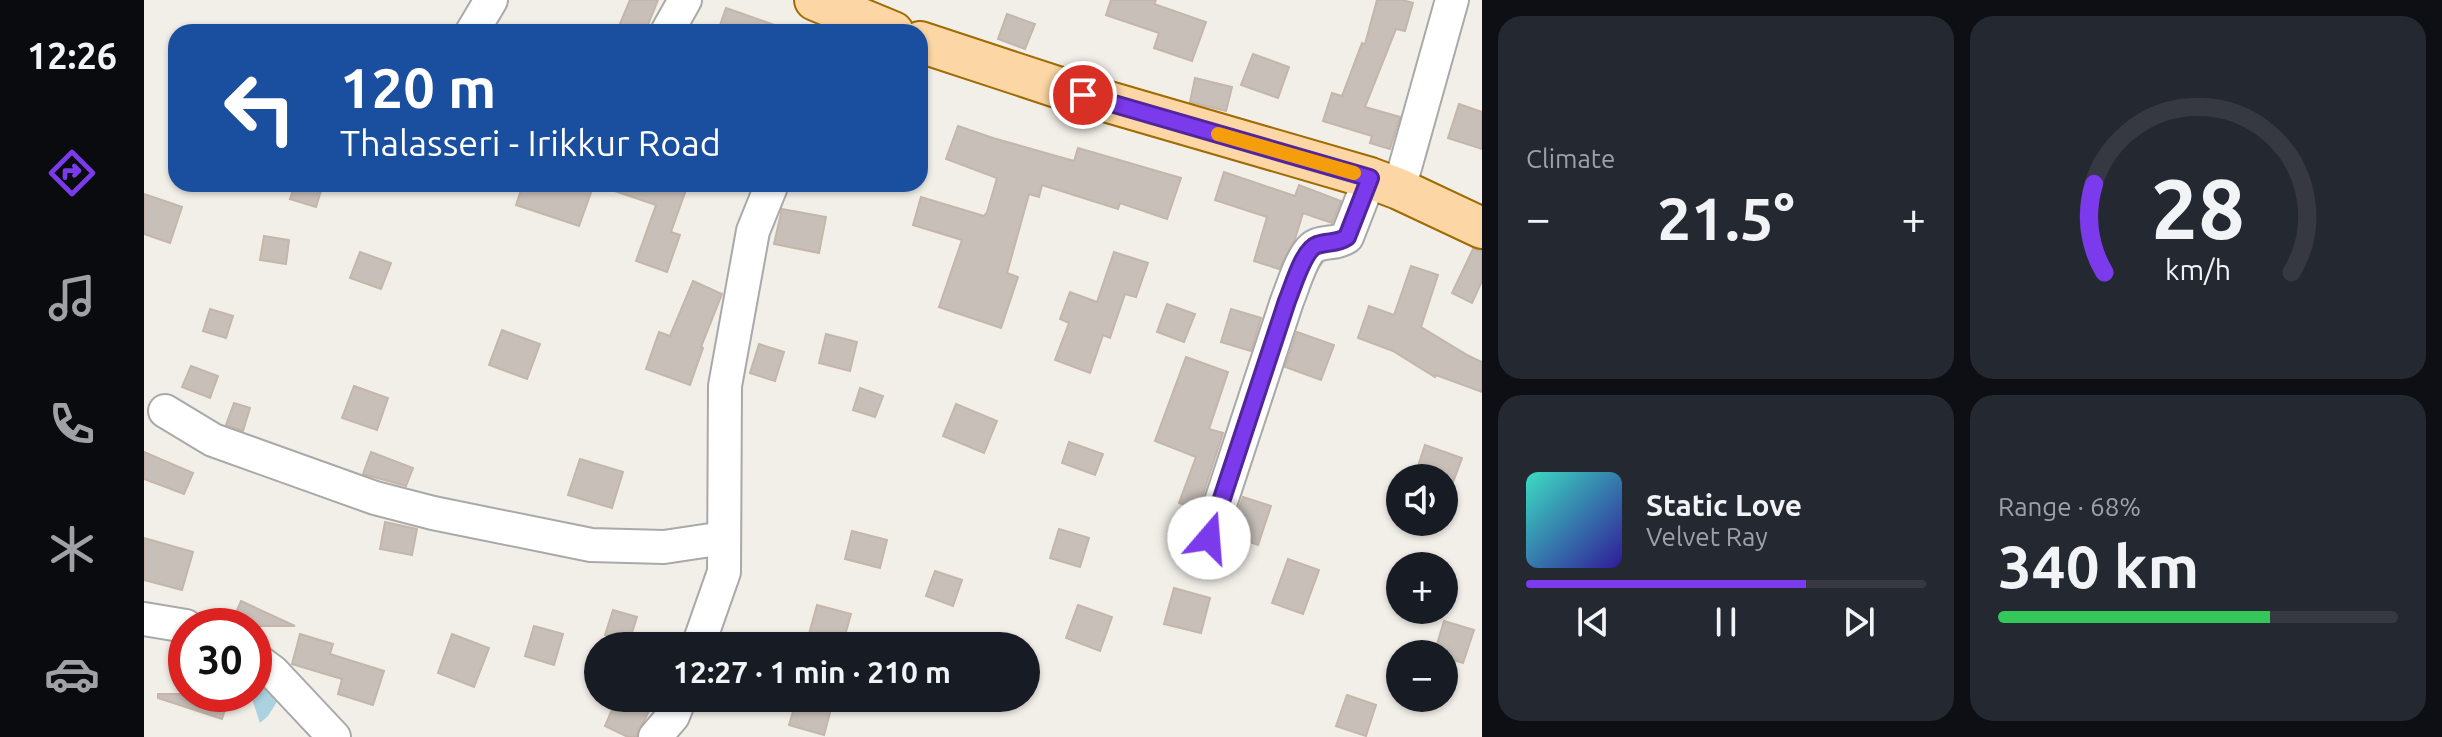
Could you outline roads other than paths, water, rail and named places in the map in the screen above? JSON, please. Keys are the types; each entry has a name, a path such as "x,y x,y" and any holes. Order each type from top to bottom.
{"main road":[{"path":"829,15 863,24"},
{"path":"928,45 1057,87 1385,183 1482,228"}],"street":[{"path":"477,24 491,0"},
{"path":"672,24 685,0"},
{"path":"1209,538 1287,301 1303,263 1309,251 1317,245 1347,237 1385,183 1452,0"},
{"path":"703,632 724,572 725,386 753,231 769,192"},
{"path":"165,411 213,440 375,498 433,513 591,545 664,547 724,538"},
{"path":"144,619 168,623"},
{"path":"272,671 334,737"},
{"path":"655,737 675,712"}],"water":[{"path":"272,692 280,697 272,710"},
{"path":"256,712 271,712 268,716 260,723"}]}
